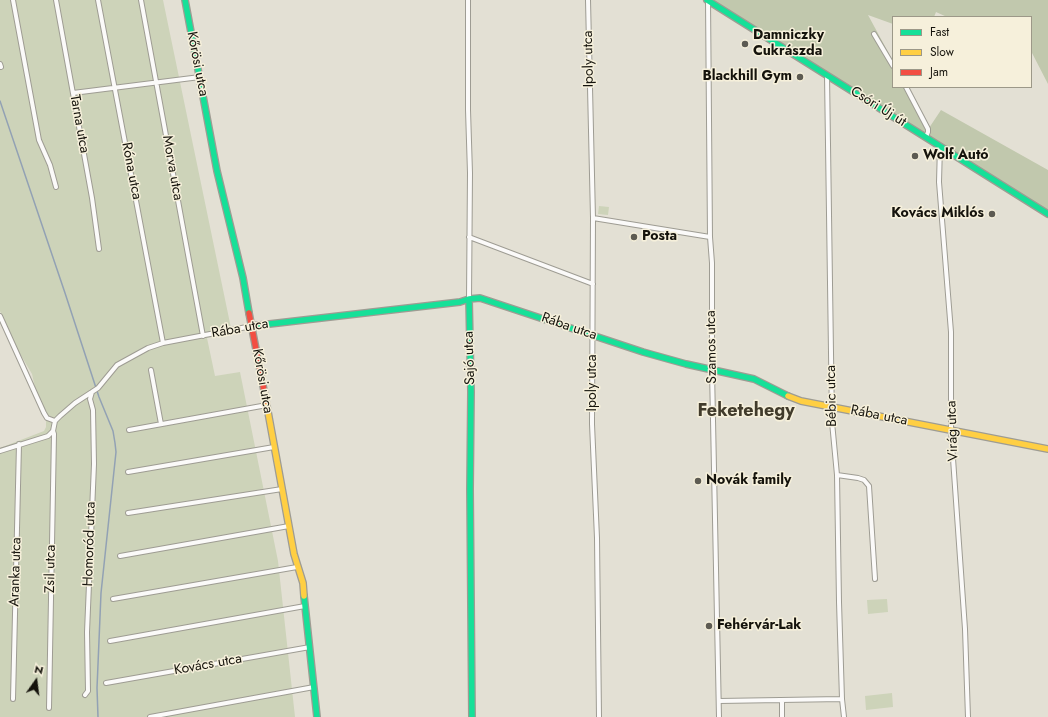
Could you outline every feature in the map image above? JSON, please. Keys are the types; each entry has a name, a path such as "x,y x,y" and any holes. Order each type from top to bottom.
{"street":[{"path":"13,0 39,140 50,164 56,187"},
{"name":"Tarna utca","path":"56,0 74,93 99,249"},
{"name":"Róna utca","path":"98,0 163,343"},
{"name":"Morva utca","path":"141,0 204,336"},
{"name":"Kőrösi utca","path":"185,0 220,185 243,278 289,526 297,567 302,583 317,717"},
{"name":"Sajó utca","path":"468,0 472,717"},
{"name":"Ipoly utca","path":"588,0 593,218 592,424 597,538 598,717"},
{"name":"Csóri Új út","path":"708,0 1048,214"},
{"name":"Szamos utca","path":"708,0 712,370 719,717"},
{"path":"874,34 892,64"},
{"name":"Bébic utca","path":"827,75 832,407 837,475 839,602 842,699 844,717"},
{"path":"74,93 200,77"},
{"path":"907,88 928,129 926,137"},
{"name":"Virág utca","path":"940,146 938,157 939,182 952,339 952,430 965,629 968,717"},
{"path":"593,218 710,237"},
{"path":"469,237 593,284"},
{"name":"Rába utca","path":"55,421 67,410 95,390 117,365 148,348 163,343 252,326 484,298 643,352 754,379 796,399 1048,449"},
{"path":"0,316 44,413 47,418 55,421"},
{"path":"151,370 161,424"},
{"name":"Homoród utca","path":"85,695 88,691 87,632 94,464 93,410 90,399 95,390"},
{"path":"130,430 267,405"},
{"name":"Zsil utca","path":"49,708 53,431 55,421"},
{"path":"0,451 48,436 53,431"},
{"name":"Aranka utca","path":"13,699 19,444"},
{"path":"128,472 274,446"},
{"path":"837,475 864,480 869,486 875,579"},
{"path":"128,513 282,489"},
{"path":"120,556 289,526"},
{"path":"113,599 297,567"},
{"path":"110,642 305,606"},
{"name":"Kovács utca","path":"106,683 310,647"},
{"path":"150,717 314,687"},
{"path":"719,701 842,699"},
{"path":"782,700 782,717"}],"green space":[{"path":"0,0 163,0 232,333 207,338 215,376 240,372 278,561 295,717 0,717 0,448 44,431 46,427 46,419 36,392 32,374 13,342 0,311"},
{"path":"707,0 1048,0 1048,84 1032,53 1032,16 945,16 936,12 934,16 892,16 892,24 868,15 892,59 892,88 908,88 929,128 941,110 1048,170 1048,214"},
{"path":"599,206 609,207 608,215 598,214"},
{"path":"887,599 888,612 868,614 867,600"},
{"path":"892,693 893,707 866,710 865,696"}],"waterway":[{"path":"0,101 99,397 113,431 115,443 116,452 101,593 97,688 98,717"}],"traffic: fast":[{"path":"185,0 217,171 243,278 249,313"},
{"path":"707,0 1048,214"},
{"path":"252,326 460,302 480,298 643,352 686,364 754,379 788,396"},
{"path":"469,299 471,392 470,489 472,717"},
{"path":"304,596 317,717"}],"traffic: slow":[{"path":"788,396 801,401 1048,449"},
{"path":"266,401 294,554 303,583 304,596"}],"traffic: jam":[{"path":"249,313 266,401"}],"place":[{"name":"Damniczky Cukrászda","path":"745,44"},
{"name":"Blackhill Gym","path":"800,77"},
{"name":"Wolf Autó","path":"915,156"},
{"name":"Kovács Miklós","path":"992,214"},
{"name":"Posta","path":"634,237"},
{"name":"Novák family","path":"698,481"},
{"name":"Fehérvár-Lak","path":"709,626"}],"district":[{"name":"Feketehegy","path":"746,412"}]}
